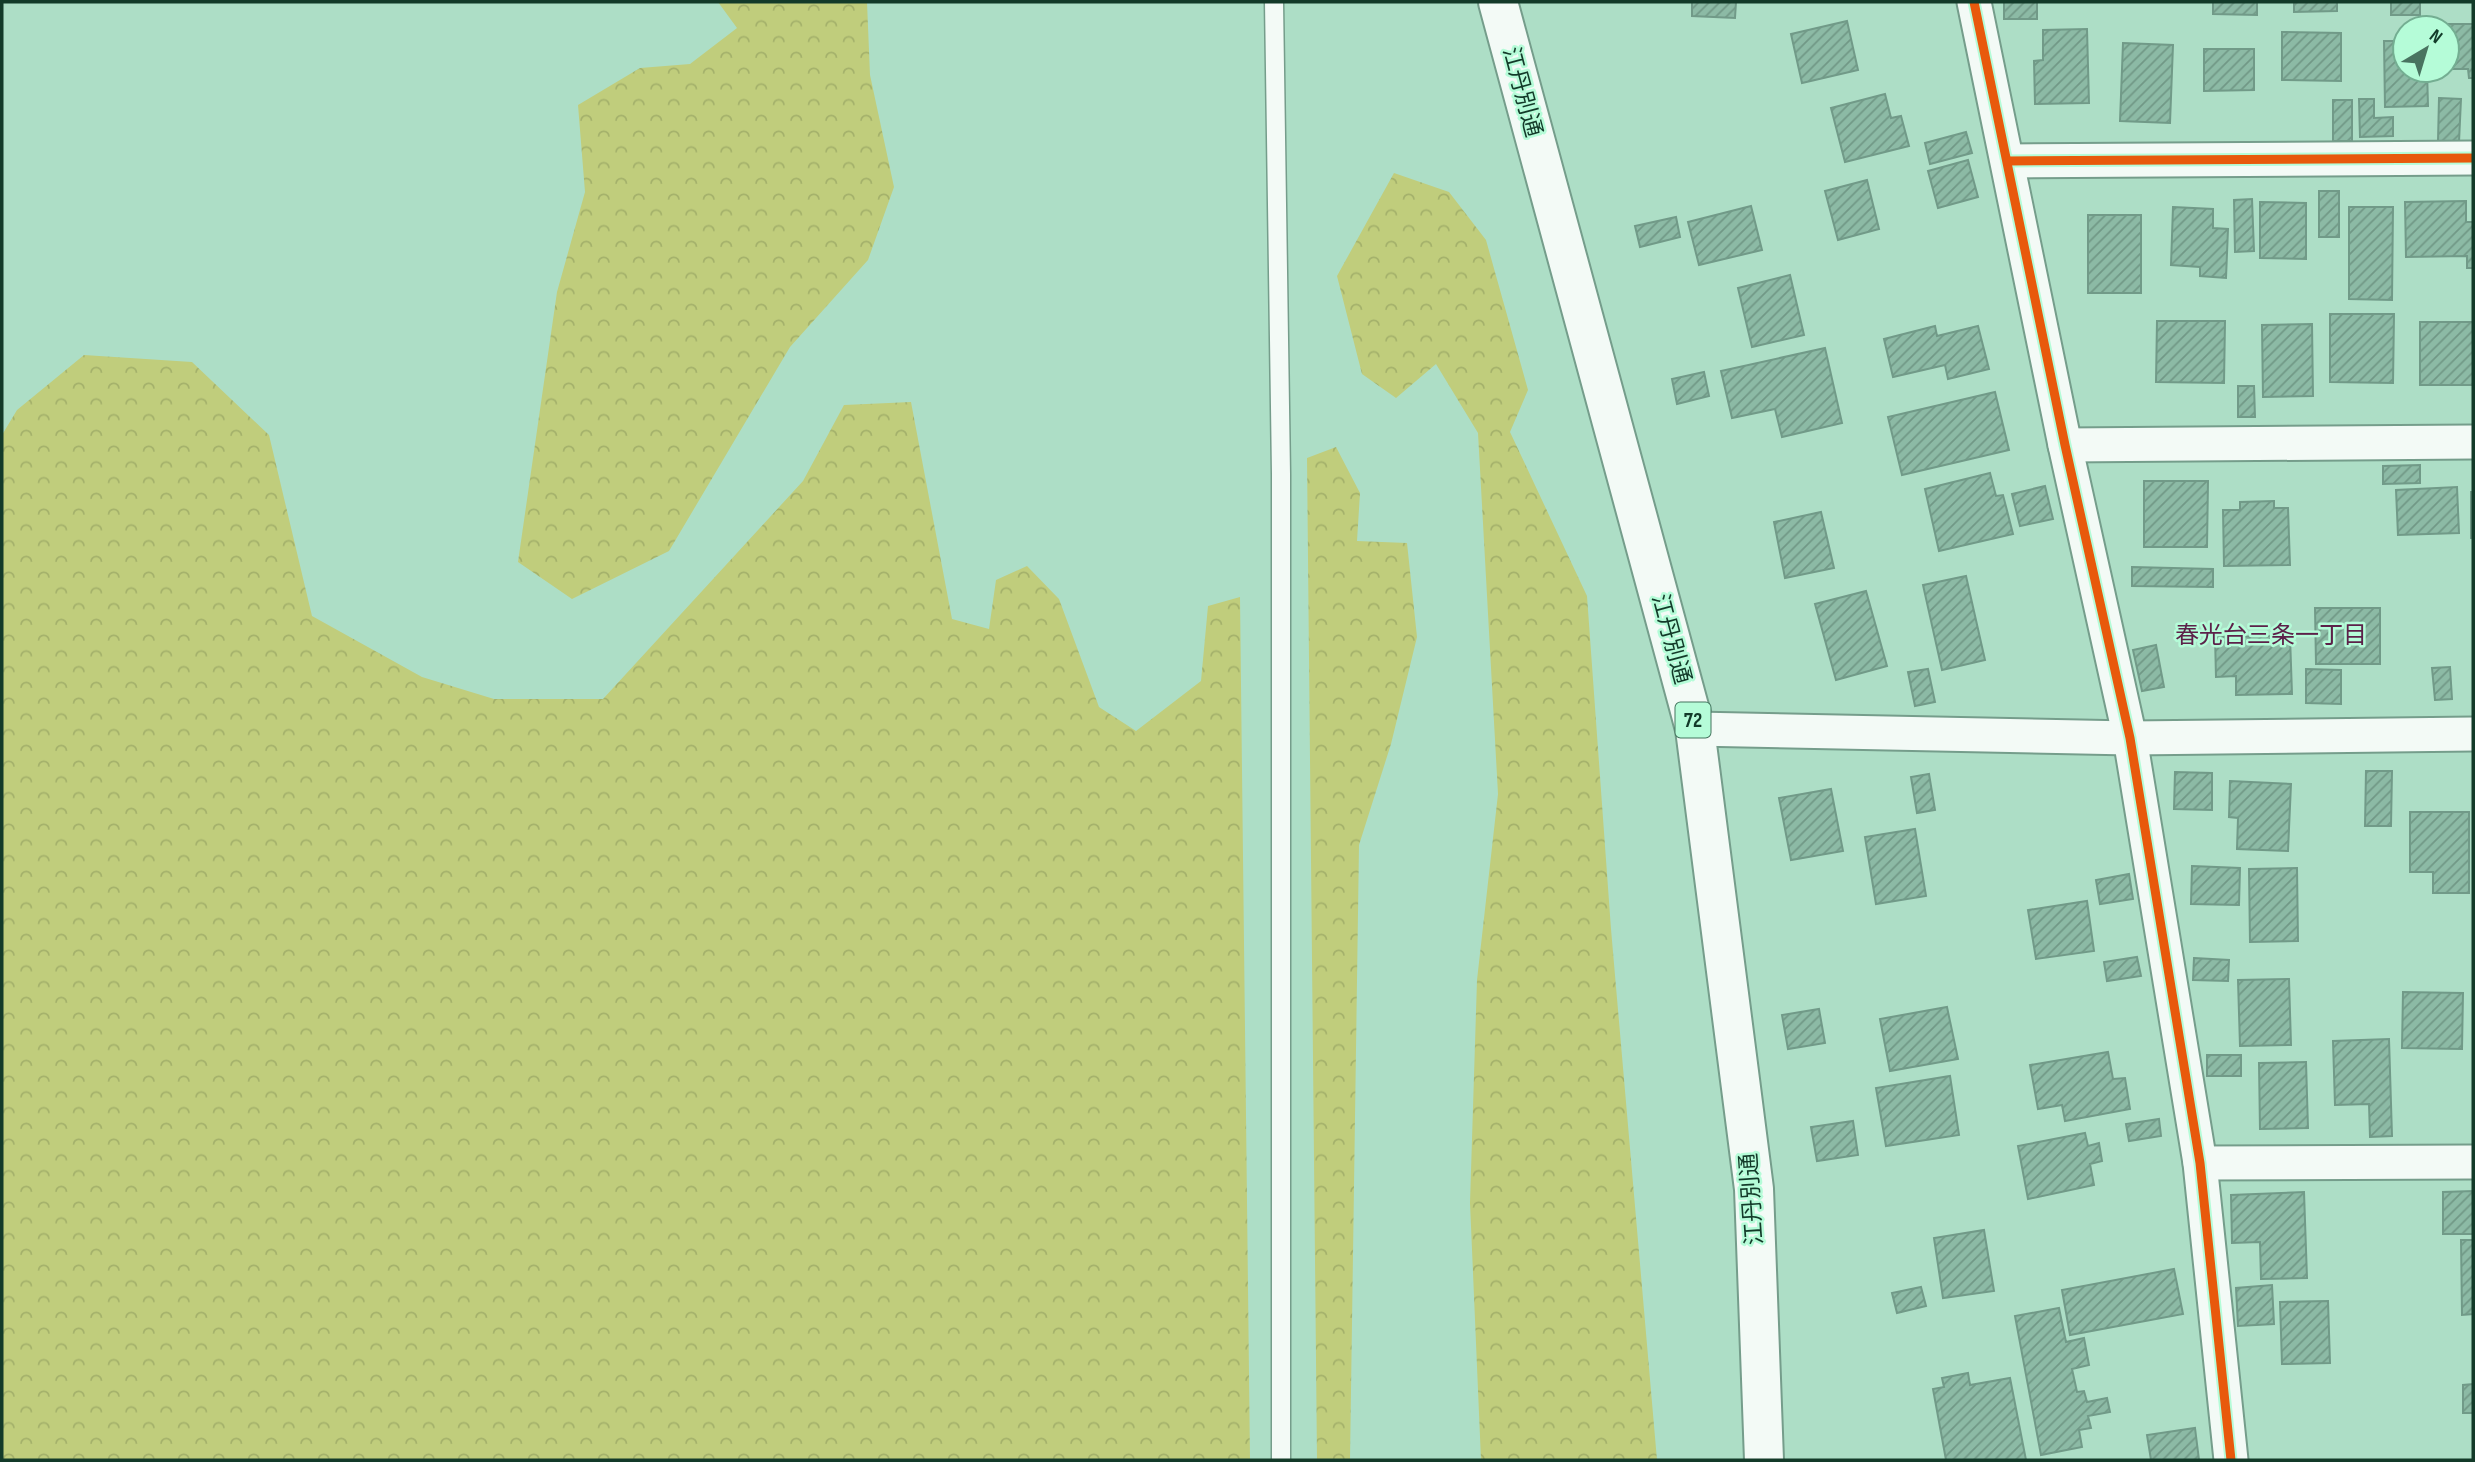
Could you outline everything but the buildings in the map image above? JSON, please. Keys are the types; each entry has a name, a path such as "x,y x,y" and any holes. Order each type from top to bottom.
{"main road":[{"name":"江丹別通","path":"1498,2 1695,729 1754,1189 1764,1460"}],"street":[{"path":"1974,2 2065,445 2130,738 2200,1163 2231,1460"},
{"path":"2008,160 2473,158"},
{"path":"2065,445 2473,442"},
{"path":"1695,729 2130,738 2473,734"},
{"path":"2200,1163 2473,1162"}],"lane":[{"path":"1274,2 1281,474 1281,1460"}],"green space":[{"path":"718,2 867,2 870,75 894,187 868,260 790,347 669,551 572,599 518,562 557,292 585,192 578,105 640,68 690,64 737,28"},
{"path":"1394,173 1449,192 1486,240 1528,390 1510,432 1587,596 1611,929 1657,1460 1481,1460 1470,1203 1477,980 1498,794 1478,433 1436,364 1396,398 1362,374 1337,276"},
{"path":"84,355 192,362 269,435 312,616 422,677 494,699 603,699 803,481 844,405 911,402 952,619 989,629 996,580 1027,566 1059,599 1099,707 1136,731 1201,681 1208,606 1240,597 1250,1460 2,1460 2,435 17,410"},
{"path":"1336,447 1360,493 1357,541 1407,543 1417,637 1391,744 1359,845 1350,1460 1317,1460 1307,458"}],"cycle path":[{"path":"1974,2 2065,445 2130,738 2200,1163 2231,1460"},
{"path":"2008,161 2473,158"}],"district":[{"name":"春光台三条一丁目","path":"2271,635"}]}
